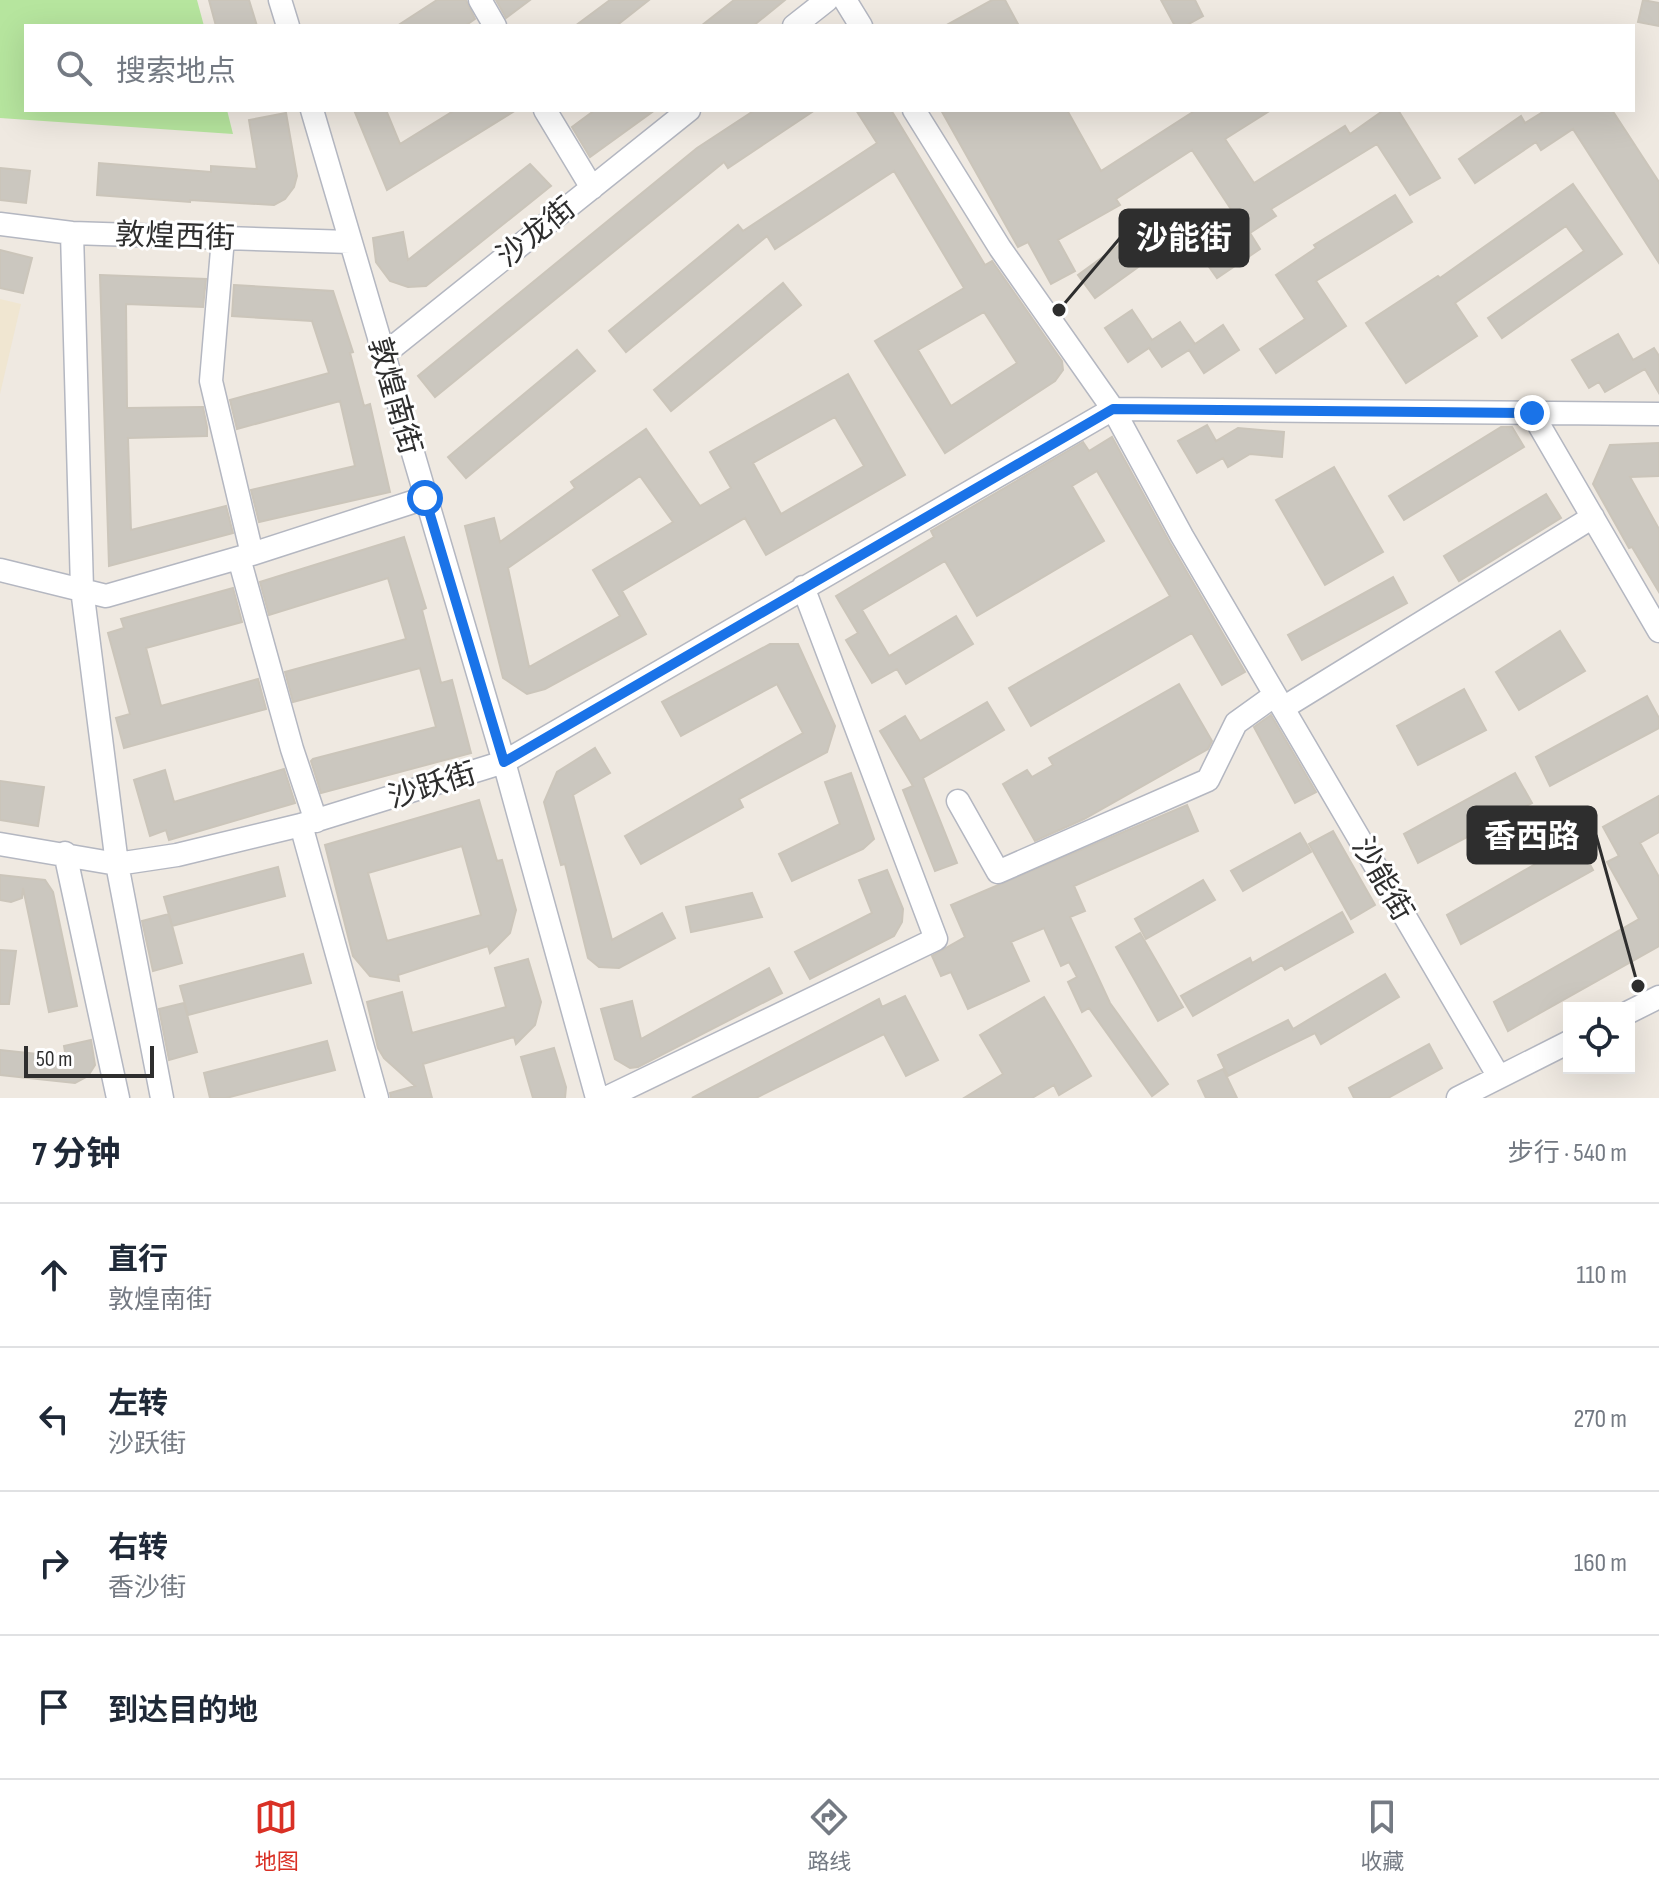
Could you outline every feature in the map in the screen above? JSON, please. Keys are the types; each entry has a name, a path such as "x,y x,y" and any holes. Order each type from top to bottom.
{"street":[{"path":"280,0 287,24"},
{"path":"480,0 494,24"},
{"path":"797,24 827,0"},
{"path":"845,0 860,24"},
{"name":"敦煌南街","path":"313,112 504,762 597,1098"},
{"path":"546,112 592,188"},
{"name":"沙龙街","path":"383,355 687,112"},
{"name":"沙能街","path":"915,112 1000,248 1113,409 1182,536 1499,1077"},
{"name":"敦煌西街","path":"0,224 72,233 350,242"},
{"path":"72,233 82,589 117,864 162,1098"},
{"path":"223,238 211,381 246,556 377,1098"},
{"path":"1113,409 1659,414"},
{"name":"沙跃街","path":"0,844 117,864 177,855 309,823 504,762 1113,409"},
{"path":"1532,413 1659,631"},
{"path":"0,570 106,596 246,556 425,498"},
{"path":"958,801 998,872 1208,780 1236,723 1279,701 1593,517"},
{"path":"606,1098 936,939 803,587"},
{"path":"65,853 118,1098"},
{"path":"1635,1009 1659,997"},
{"path":"1458,1098 1563,1045"}],"shaded area":[{"path":"0,299 21,304 0,394"}],"green space":[{"path":"0,0 197,0 203,24 24,24 24,112 228,112 233,134 0,118"}],"building":[{"path":"209,0 249,0 256,24 215,24"},
{"path":"437,0 466,0 475,19 468,24 400,24"},
{"path":"496,0 530,0 506,18"},
{"path":"610,0 649,0 619,24 578,24"},
{"path":"734,0 785,0 755,24 704,24"},
{"path":"992,0 1005,0 1018,24 949,24"},
{"path":"1161,0 1195,0 1203,16 1189,24 1174,24"},
{"path":"1643,0 1659,3 1659,26 1638,22"},
{"path":"355,112 387,112 400,144 452,112 513,112 387,190"},
{"path":"592,112 652,112 590,157 572,127"},
{"path":"752,112 812,112 728,168 724,162 435,397 418,376 697,148"},
{"path":"857,112 892,112 985,265 992,261 1062,361 1063,370 1055,381 945,453 875,341 964,288 894,171 775,249 767,236 626,352 609,331 738,225 743,231 877,143","holes":["984,312 1017,363 951,406 918,350"]},
{"path":"942,112 1068,112 1101,171 1193,112 1268,112 1225,139 1254,183 1345,126 1350,134 1381,112 1399,112 1440,178 1410,195 1377,144 1271,209 1276,216 1250,233 1260,249 1217,278 1200,254 1242,226 1192,150 1116,199 1120,205 1058,240 1075,271 1051,284 1028,242 1018,247"},
{"path":"1543,112 1613,112 1659,182 1659,263 1573,129 1541,150 1536,142 1475,183 1459,159 1521,116 1525,123"},
{"path":"286,113 297,176 294,187 285,199 274,205 97,195 99,163 211,172 211,166 257,169 249,120"},
{"path":"530,164 551,186 426,286 408,287 390,281 376,262 373,238 403,232 408,260"},
{"path":"0,168 30,171 26,203 0,200"},
{"path":"1573,184 1622,254 1502,338 1488,318 1584,251 1566,226 1455,303 1477,336 1406,383 1366,323 1438,276 1440,278"},
{"path":"1395,195 1412,222 1316,281 1346,326 1276,373 1260,349 1305,319 1276,275 1316,248 1314,245"},
{"path":"1177,212 1196,237 1160,263 1155,255 1095,298 1078,275 1140,230 1144,237"},
{"path":"0,250 32,258 23,293 0,288"},
{"path":"100,275 206,279 203,307 126,304 127,408 203,407 207,427 207,436 128,438 131,530 226,506 233,533 109,566"},
{"path":"783,283 801,305 671,411 654,390"},
{"path":"234,285 333,291 353,352 350,353 364,406 370,404 390,492 259,522 251,490 355,466 340,401 237,429 230,400 329,373 312,321 232,316"},
{"path":"1132,310 1152,340 1180,322 1195,344 1223,325 1239,350 1204,373 1189,350 1162,367 1149,348 1128,362 1105,328"},
{"path":"1618,334 1633,360 1654,348 1659,356 1659,393 1645,369 1605,392 1599,382 1589,388 1572,360"},
{"path":"577,350 595,371 466,478 448,457"},
{"path":"848,374 905,475 766,555 745,518 622,591 646,634 545,689 527,694 503,678 465,526 494,518 500,542 575,488 571,482 646,429 700,506 731,488 710,452","holes":["835,417 864,466 781,514 753,463","640,476 673,522 593,570 620,616 529,667 508,568"]},
{"path":"1207,425 1216,441 1238,428 1284,432 1282,457 1250,454 1228,467 1223,458 1197,473 1178,441"},
{"path":"1501,427 1512,427 1524,447 1404,520 1389,496"},
{"path":"1112,437 1245,672 1222,685 1192,633 1031,726 1009,688 1170,596 1097,471 1072,486 1104,541 977,616 945,561 862,610 889,656 956,616 973,644 906,684 897,669 872,683 846,640 858,633 836,596 934,537 931,531 1083,442 1089,451"},
{"path":"1659,443 1659,476 1630,477 1659,529 1659,592 1632,547 1629,548 1593,484 1610,445"},
{"path":"1334,467 1383,552 1325,585 1276,500"},
{"path":"1546,494 1561,518 1459,581 1444,556"},
{"path":"404,537 426,608 422,610 441,683 452,680 471,753 321,793 311,761 313,759 436,727 420,668 293,702 285,672 406,639 388,578 269,615 260,582"},
{"path":"1393,577 1407,603 1302,660 1288,635"},
{"path":"233,588 242,622 146,648 161,706 258,679 266,709 124,748 116,718 130,714 108,633 124,628 121,619"},
{"path":"1560,631 1585,671 1519,710 1496,672"},
{"path":"770,644 798,644 835,726 827,752 739,799 743,807 641,864 625,836 803,733 777,684 681,736 662,702"},
{"path":"1179,684 1212,741 1208,749 1084,819 1035,841 1003,784 1027,770 1032,777 1053,765 1049,758"},
{"path":"1464,689 1486,730 1418,765 1397,726"},
{"path":"1647,696 1659,718 1659,728 1550,786 1536,757"},
{"path":"987,702 1004,730 923,778 957,863 935,871 903,790 913,786 880,731 905,716 920,741"},
{"path":"1271,715 1316,792 1295,803 1254,727"},
{"path":"595,748 610,773 573,795 612,940 662,913 675,938 619,968 599,967 588,958 565,864 561,865 544,802 557,772"},
{"path":"284,769 295,803 169,840 166,830 150,836 134,780 165,770 174,802"},
{"path":"851,773 874,839 863,849 792,881 779,854 840,824 825,782"},
{"path":"1515,773 1532,803 1418,863 1404,834"},
{"path":"0,781 44,787 38,826 0,820"},
{"path":"1659,796 1659,832 1640,843 1659,877 1659,946 1508,1031 1494,1002 1639,919 1607,862 1619,856 1603,827"},
{"path":"479,800 497,861 502,860 516,910 510,933 490,953 488,946 398,975 399,981 370,976 353,956 325,845","holes":["462,846 481,915 387,941 368,873"]},
{"path":"1187,805 1198,831 1074,886 1085,911 1070,917 1110,1003 1168,1084 1152,1096 1089,1008 1082,1012 1068,982 1077,977 1069,962 1061,966 1044,928 1011,942 1029,981 968,1009 951,972 941,976 932,956 965,937 951,905"},
{"path":"1333,831 1375,905 1351,919 1309,844"},
{"path":"1300,833 1311,852 1243,891 1231,871"},
{"path":"1577,840 1593,870 1461,944 1447,915"},
{"path":"278,867 285,896 172,926 164,897"},
{"path":"887,870 903,909 902,922 894,936 810,979 795,952 872,913 859,880"},
{"path":"0,875 45,880 53,892 77,1006 49,1012 23,888 22,898 11,902 0,900"},
{"path":"1203,880 1215,900 1146,939 1135,919"},
{"path":"752,893 762,917 691,932 686,907"},
{"path":"1342,912 1353,932 1285,970 1282,965 1193,1016 1181,996 1250,958 1252,963"},
{"path":"169,914 182,963 153,971 142,921"},
{"path":"1140,933 1183,1007 1158,1021 1116,947"},
{"path":"0,950 16,951 9,1004 0,1004"},
{"path":"303,954 311,983 188,1015 180,986"},
{"path":"528,959 541,1002 535,1025 516,1044 514,1037 423,1064 432,1098 391,1098 390,1093 415,1086 384,1058 378,1048 367,1002 402,992 412,1033 506,1007 495,968"},
{"path":"769,968 782,993 638,1067 630,1068 615,1059 601,1009 632,1001 641,1039"},
{"path":"1385,974 1399,997 1321,1044 1315,1033 1228,1076 1218,1055 1288,1020 1293,1029"},
{"path":"905,996 938,1060 906,1076 884,1034 756,1098 692,1098 879,999 882,1007"},
{"path":"1044,997 1091,1076 1059,1095 1054,1085 1032,1098 964,1098 1003,1074 980,1035"},
{"path":"184,1003 197,1052 169,1060 159,1009"},
{"path":"91,1040 95,1065 88,1076 75,1083 0,1075 0,1050 66,1057 64,1046"},
{"path":"327,1041 335,1070 226,1098 210,1098 204,1073"},
{"path":"1429,1044 1442,1068 1388,1098 1354,1098 1349,1088"},
{"path":"554,1048 566,1087 565,1098 533,1098 521,1057"},
{"path":"1223,1069 1237,1098 1206,1098 1198,1081"}],"place":[{"name":"沙能街","path":"1059,310"},
{"name":"香西路","path":"1638,986"}],"route":[{"path":"425,498 504,762 1113,409 1532,413"}]}
